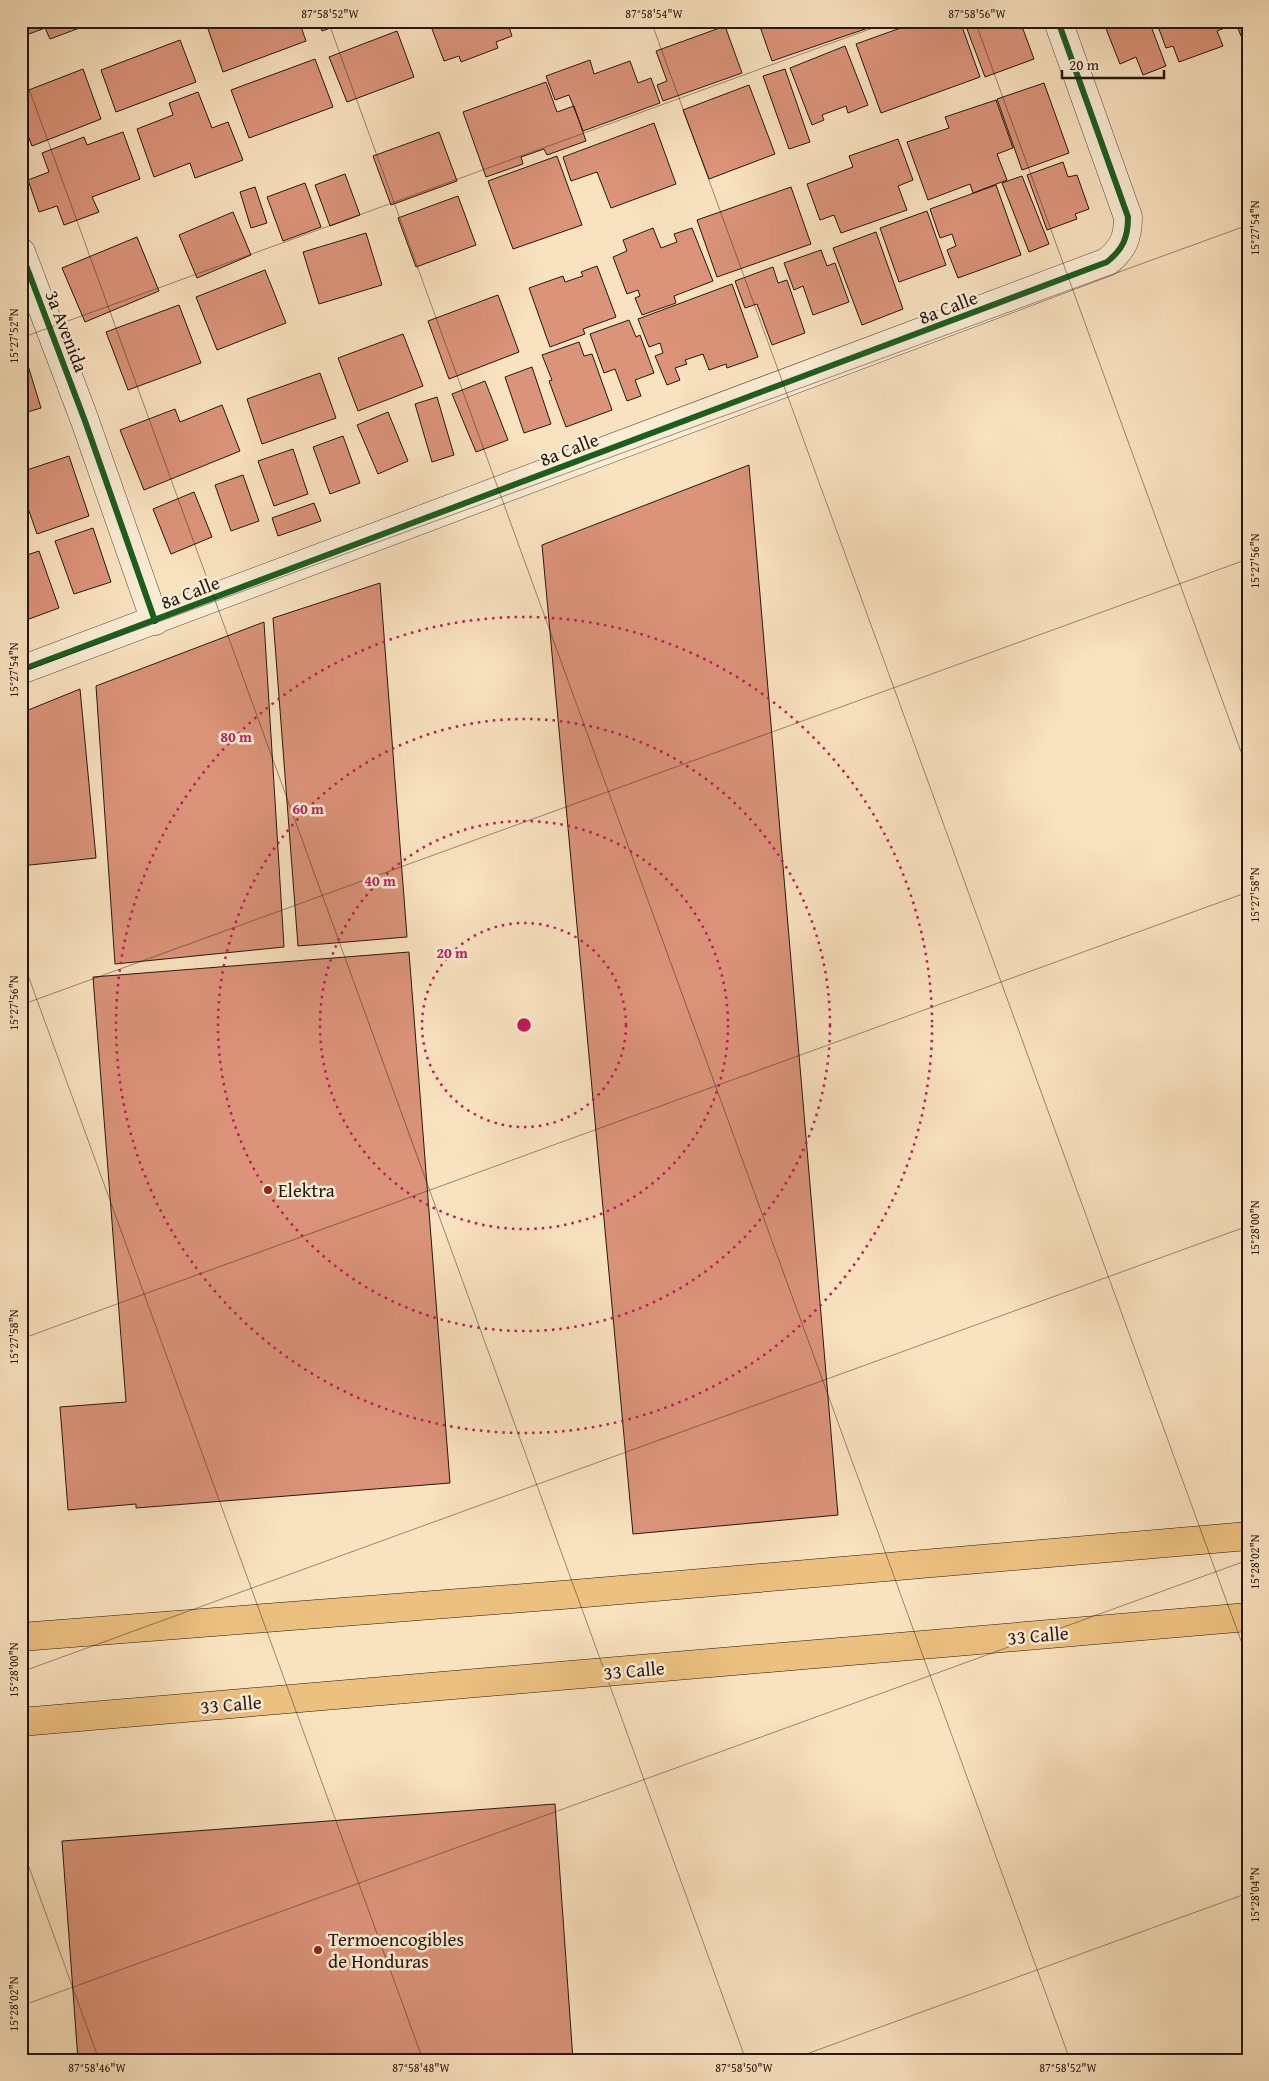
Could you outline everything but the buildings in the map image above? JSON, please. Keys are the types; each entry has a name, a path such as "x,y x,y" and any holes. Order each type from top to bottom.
{"main road":[{"path":"21,1637 562,1595 1248,1536"},
{"name":"33 Calle","path":"21,1722 1248,1617"}],"street":[{"name":"8a Calle","path":"21,670 1098,267 1107,262 1122,248 1126,238 1128,218 1058,21"},
{"name":"3a Avenida","path":"21,252 85,420 155,621"}],"cycle path":[{"path":"21,670 1107,262 1121,248 1124,242 1128,217 1058,21"},
{"path":"21,252 85,421 155,621"}],"place":[{"name":"Elektra","path":"268,1190"},
{"name":"Termoencogibles de Honduras","path":"318,1950"}]}
